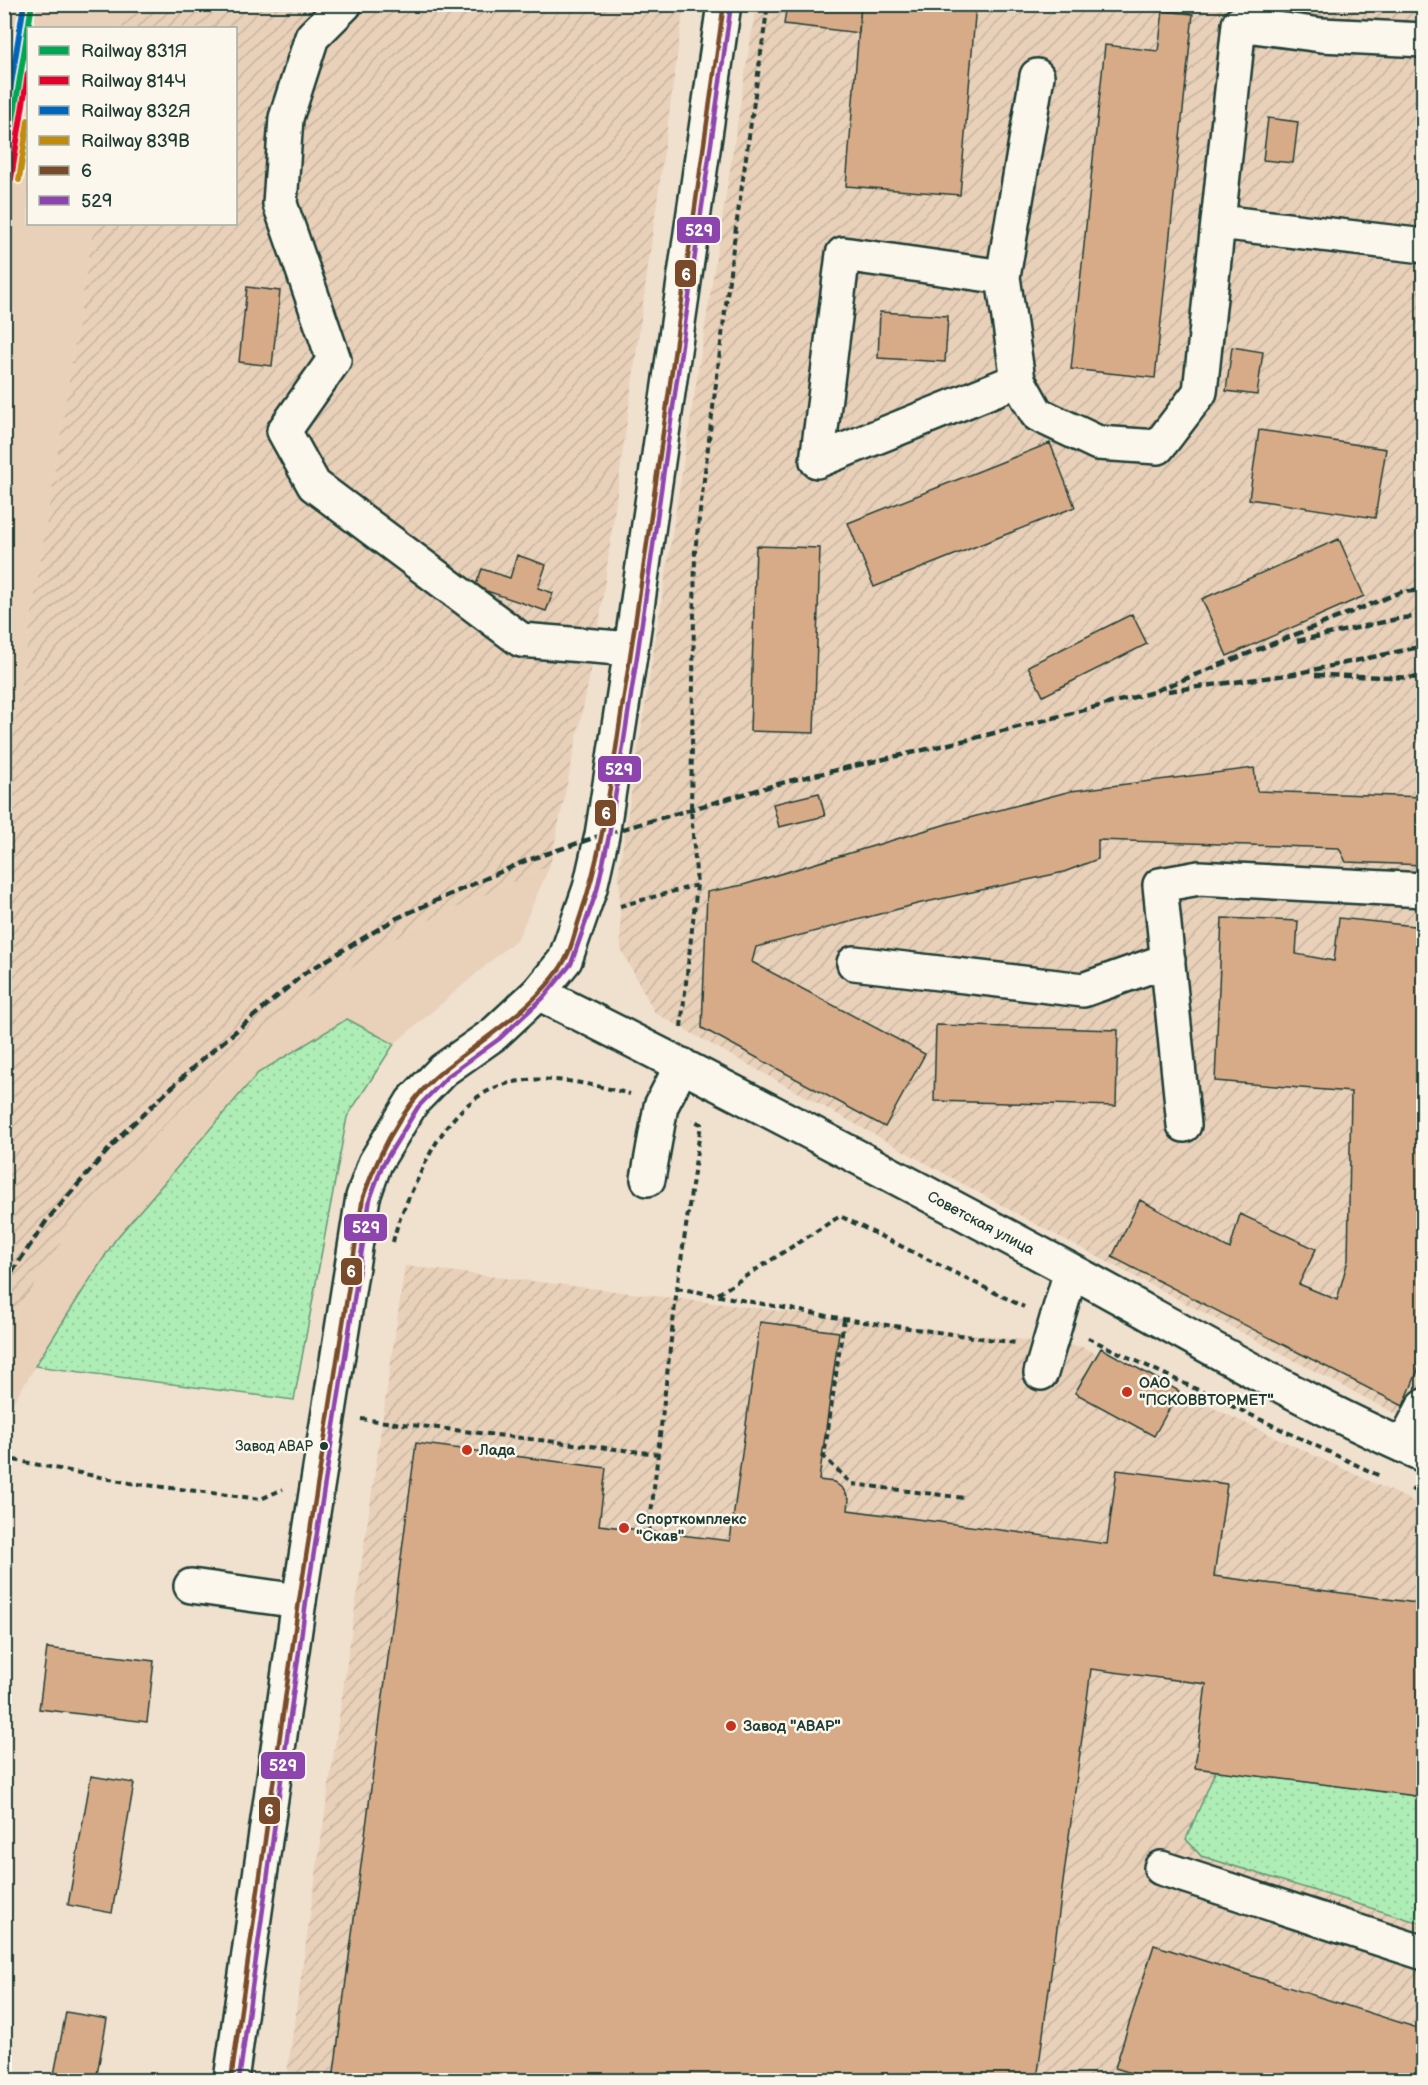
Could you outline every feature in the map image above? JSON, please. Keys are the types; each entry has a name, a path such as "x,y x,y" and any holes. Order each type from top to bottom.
{"main road":[{"path":"345,4 312,37 286,118 280,204 334,360 284,431 314,485 521,640 631,650"},
{"path":"231,2080 299,1600 363,1197 375,1163 412,1102 443,1070 494,1035 538,993 565,960 582,916 602,835 631,650 724,4"},
{"path":"1037,75 1003,277 1018,380 1037,414 1098,443 1158,447 1200,392 1240,14 1321,35 1424,40"},
{"path":"1219,222 1424,246"},
{"path":"1003,277 843,254 816,461 1018,380"},
{"path":"1184,1125 1160,885 1198,878 1424,890"},
{"path":"854,963 1083,990 1168,960"},
{"name":"Советская улица","path":"538,993 682,1065 1071,1271 1346,1421 1413,1450"},
{"path":"648,1179 661,1106 682,1065"},
{"path":"1045,1360 1071,1271"},
{"path":"1413,1450 1424,1406"},
{"path":"191,1586 299,1600"},
{"path":"1161,1868 1424,1953"}],"path":[{"path":"680,1031 697,885 691,810 695,551 733,248 768,4"},
{"path":"582,916 697,885"},
{"path":"393,1244 433,1145 460,1110 489,1088 535,1078 589,1083 633,1094 701,1124 677,1288 649,1531"},
{"path":"677,1288 844,1318 1045,1360"},
{"path":"844,1318 824,1457 852,1484 965,1498"},
{"path":"358,1428 362,1408"},
{"path":"360,1419 658,1454"},
{"path":"4,1458 130,1482 261,1499 319,1472"}],"shaded area":[{"path":"5,5 125,5 122,27 27,27 27,225 94,225 5,783"},
{"path":"125,5 684,5 596,646 550,865 410,929 290,1009 170,1120 78,1216 5,1332 5,783 94,225 237,225 237,27 122,27"},
{"path":"756,5 1423,5 1423,1424 1398,1415 1041,1227 655,1013 621,949 619,870"},
{"path":"550,865 518,938 394,1044 347,1019 258,1073 115,1240 5,1415 5,1332 78,1216 170,1120 290,1009 410,929"},
{"name":"Завод \"АВАР\"","path":"405,1266 1082,1347 1423,1506 1423,1797 1216,1771 1186,1839 1201,1856 1423,1924 1423,2080 286,2080"}],"green space":[{"path":"347,1019 394,1044 347,1117 294,1400 35,1366 115,1240 258,1073"},
{"path":"1216,1770 1423,1797 1423,1924 1201,1856 1186,1839"}],"building":[{"path":"787,4 861,4 859,33 784,24"},
{"path":"861,4 976,4 960,195 846,186"},
{"path":"1163,11 1193,14 1155,378 1071,369 1105,45 1158,51"},
{"path":"1268,118 1298,122 1293,163 1263,160"},
{"path":"247,287 280,291 272,366 239,362"},
{"path":"880,312 948,316 945,362 878,358"},
{"path":"1232,347 1263,352 1257,395 1226,391"},
{"path":"1259,430 1386,449 1375,518 1249,499"},
{"path":"1050,443 1075,507 874,587 848,523"},
{"path":"1339,539 1364,596 1227,656 1202,599"},
{"path":"756,546 820,548 814,733 750,731"},
{"path":"517,555 546,565 538,588 553,593 546,611 475,587 482,569 510,578"},
{"path":"1132,614 1147,644 1043,696 1028,666"},
{"path":"1254,768 1257,791 1424,797 1424,865 1346,862 1339,848 1098,840 1098,859 1064,872 917,904 756,947 752,962 925,1054 885,1127 702,1028 707,892 743,885 950,823 1071,791"},
{"path":"819,793 825,816 779,827 773,804"},
{"path":"1222,918 1298,921 1296,954 1334,961 1339,918 1424,927 1424,1356 1403,1406 1112,1257 1140,1200 1230,1249 1240,1214 1316,1249 1299,1284 1337,1300 1348,1260 1351,1092 1215,1081"},
{"path":"936,1025 1118,1030 1116,1106 934,1101"},
{"name":"Завод \"АВАР\"","path":"760,1322 839,1332 819,1480 834,1482 843,1489 849,1499 848,1510 1107,1544 1117,1470 1227,1484 1214,1576 1424,1604 1424,1797 1195,1768 1206,1684 1091,1669 1037,2080 333,2080 416,1443 606,1468 599,1525 730,1541"},
{"name":"ОАО \"ПСКОВВТОРМЕТ\"","path":"1101,1348 1179,1391 1154,1436 1075,1393"},
{"path":"47,1648 154,1661 147,1722 39,1709"},
{"path":"91,1776 134,1783 112,1913 68,1905"},
{"path":"1154,1945 1424,2030 1424,2080 1155,2080 1115,2068"},
{"path":"66,2012 107,2019 96,2080 53,2080"}],"railway":[{"path":"4,12 6,4"},
{"path":"4,1284 47,1220 124,1132 198,1063 305,973 397,918 525,861 602,835 789,781 971,739 1150,693 1401,592 1424,590"},
{"path":"1297,641 1402,618 1424,616"},
{"path":"1168,691 1294,674 1424,646"},
{"path":"1315,675 1424,678"}],"rail line":[{"name":"832Я","path":"4,128 24,4"},
{"name":"831Я","path":"28,27 32,4"},
{"name":"831Я","path":"4,175 27,35"},
{"name":"814Ч","path":"11,179 27,79"},
{"name":"839В","path":"19,180 27,127"}],"transit line":[{"name":"6","path":"231,2080 299,1601 363,1197 386,1144 419,1095 446,1068 527,1006 554,976 570,950 589,889 603,831 613,772 724,4"},
{"name":"529","path":"239,2080 306,1602 370,1199 382,1166 418,1107 448,1076 499,1039 543,998 571,964 597,890 609,836 638,650 731,5"}],"place":[{"name":"ОАО \"ПСКОВВТОРМЕТ\"","path":"1127,1392"},
{"name":"Завод АВАР","path":"324,1446"},
{"name":"Лада","path":"467,1450"},
{"name":"Спорткомплекс \"Скав\"","path":"624,1528"},
{"name":"Завод \"АВАР\"","path":"731,1726"}]}
